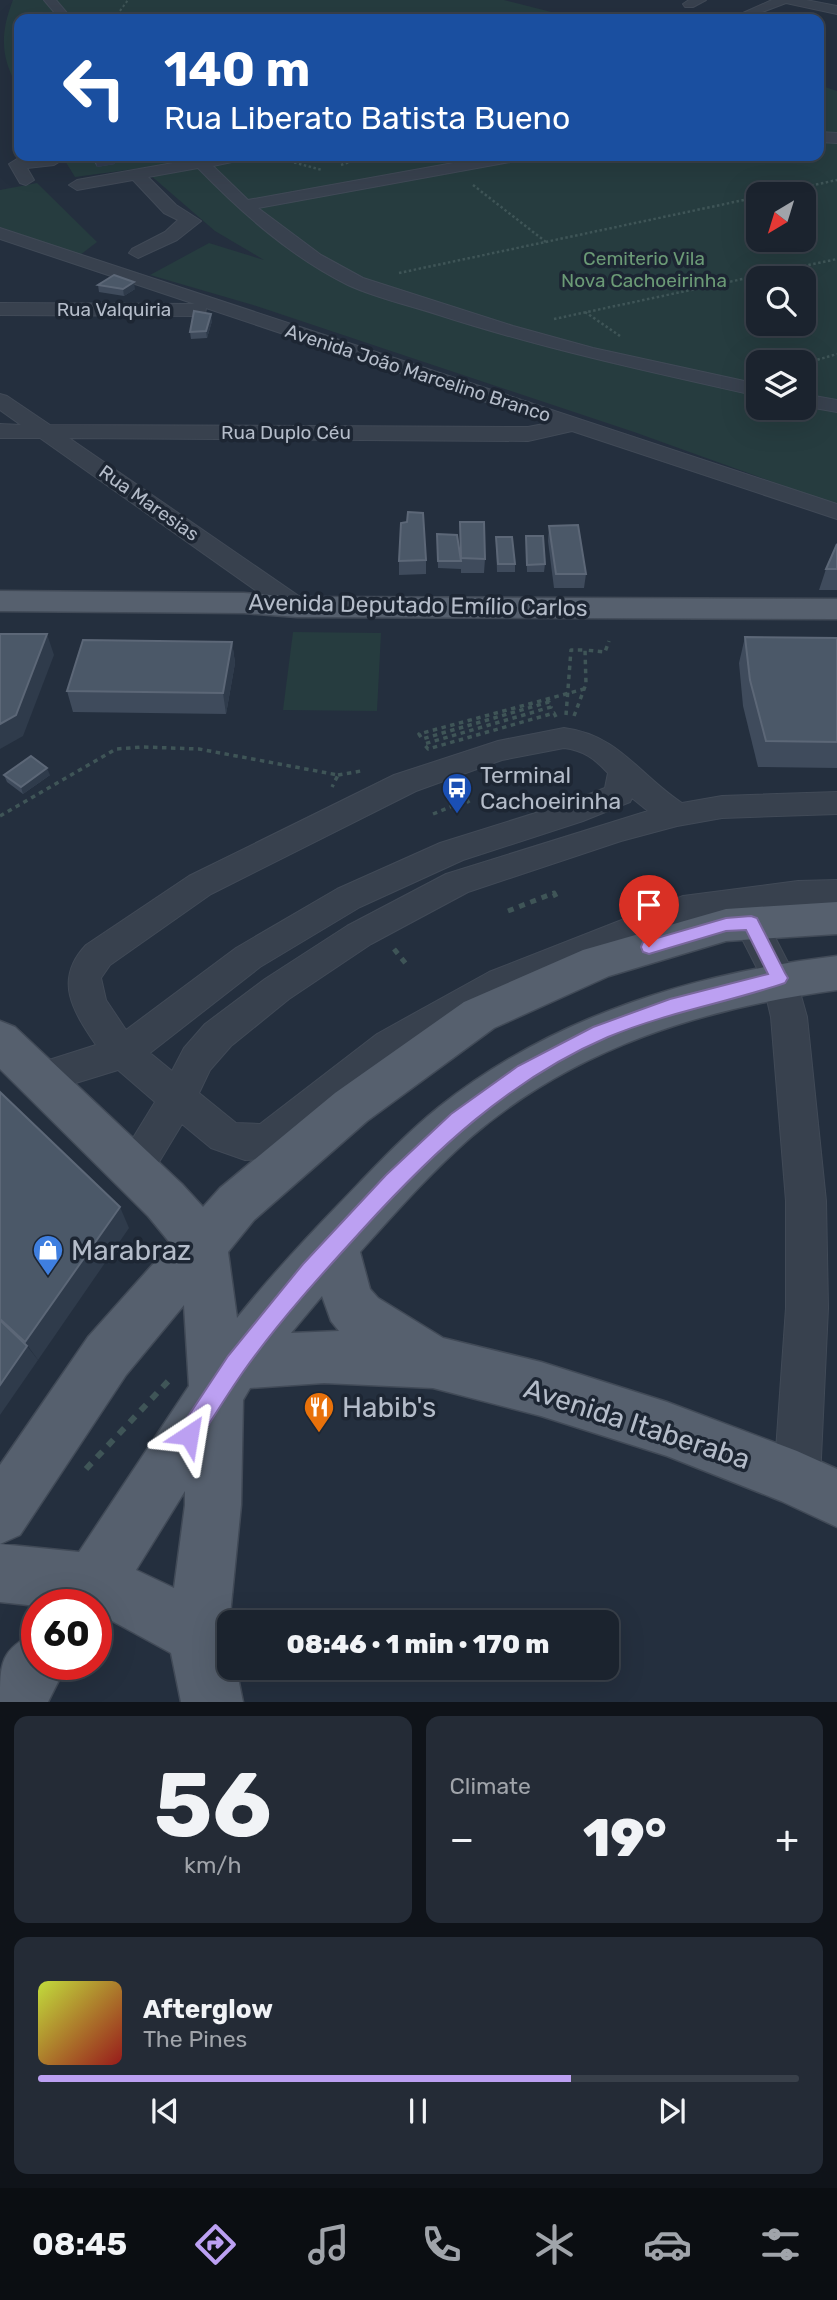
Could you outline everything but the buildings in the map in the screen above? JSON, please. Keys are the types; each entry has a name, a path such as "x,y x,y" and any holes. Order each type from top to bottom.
{"main road":[{"name":"Avenida Deputado Emílio Carlos","path":"0,601 244,603 298,607 837,609"},
{"path":"0,1515 107,1356 237,1205 351,1107 479,1015 598,962 726,925 837,918"},
{"path":"89,1589 226,1378 332,1246 393,1182 458,1121 525,1072 599,1033 670,1007 779,978 837,973"},
{"path":"0,1040 165,1200 202,1243 213,1332 226,1378 198,1635 212,1702"},
{"name":"Avenida Itaberaba","path":"332,1246 349,1303 360,1316 433,1362"},
{"name":"Avenida Itaberaba","path":"226,1378 324,1357 433,1362 541,1389 667,1429 817,1489"},
{"path":"0,1573 66,1589"},
{"path":"112,1597 134,1599 198,1635"},
{"path":"11,1702 26,1680"}],"street":[{"path":"50,0 62,14"},
{"path":"749,13 785,0 837,11"},
{"path":"15,161 26,180"},
{"path":"161,161 168,169"},
{"path":"77,185 168,169 192,161"},
{"path":"200,161 244,206 315,259 356,282 506,330 746,387"},
{"path":"244,206 488,161"},
{"path":"136,174 170,209 192,221 178,227 171,236 138,253"},
{"name":"Avenida João Marcelino Branco","path":"0,233 837,512"},
{"name":"Rua Valquiria","path":"0,309 227,310"},
{"name":"Rua Maresias","path":"0,400 298,607"},
{"path":"816,402 837,406"},
{"name":"Rua Duplo Céu","path":"0,431 528,434 570,424"},
{"path":"677,815 649,796 623,772 614,759 593,744 578,739 551,738 498,751 405,783 200,885 98,955 87,967 83,980 96,1019 123,1053 225,1136 237,1141 259,1144 277,1135 390,1045 501,982 683,909 798,894 837,893"},
{"path":"40,1079 123,1053 224,974 308,920 426,862 486,840 573,814 619,794 623,772"},
{"path":"133,1169 178,1098 197,1059 218,1035 277,989 359,935 457,883 618,830 677,815 722,807 837,803"},
{"path":"751,923 779,978 789,1017 806,1201 807,1308 817,1489"}],"path":[{"path":"289,161 326,171"},
{"path":"450,168 546,242"},
{"path":"816,185 837,180"},
{"path":"356,282 746,200"},
{"path":"506,330 837,259"},
{"path":"816,360 837,354"},
{"path":"565,720 571,650 605,652 609,641"},
{"path":"573,717 584,689 585,650"},
{"path":"556,717 554,713 428,749 424,744 551,707 549,702 422,739 419,734 584,689"},
{"path":"0,816 116,749 184,749 338,775 311,828"},
{"path":"433,814 467,800 471,806"},
{"path":"508,911 554,893 557,899"},
{"path":"83,1472 157,1392"}],"green space":[{"path":"13,0 504,0 559,14 14,14 14,80 8,67 4,45"},
{"name":"Cemiterio Vila Nova Cachoeirinha","path":"824,87 837,91 837,505 634,432 253,305 150,275 209,243 264,260 215,231 142,168 75,177 65,161 824,161"},
{"path":"37,183 97,242 80,255 0,227 0,190"},
{"path":"293,632 381,633 377,711 283,710"}],"place":[{"name":"Terminal Cachoeirinha","path":"457,815"},
{"name":"Marabraz","path":"48,1277"},
{"name":"Habib's","path":"319,1434"}],"route":[{"path":"189,1435 236,1363 310,1271 393,1182 458,1121 525,1072 599,1033 670,1007 779,978 751,923 726,925 649,947"}]}
